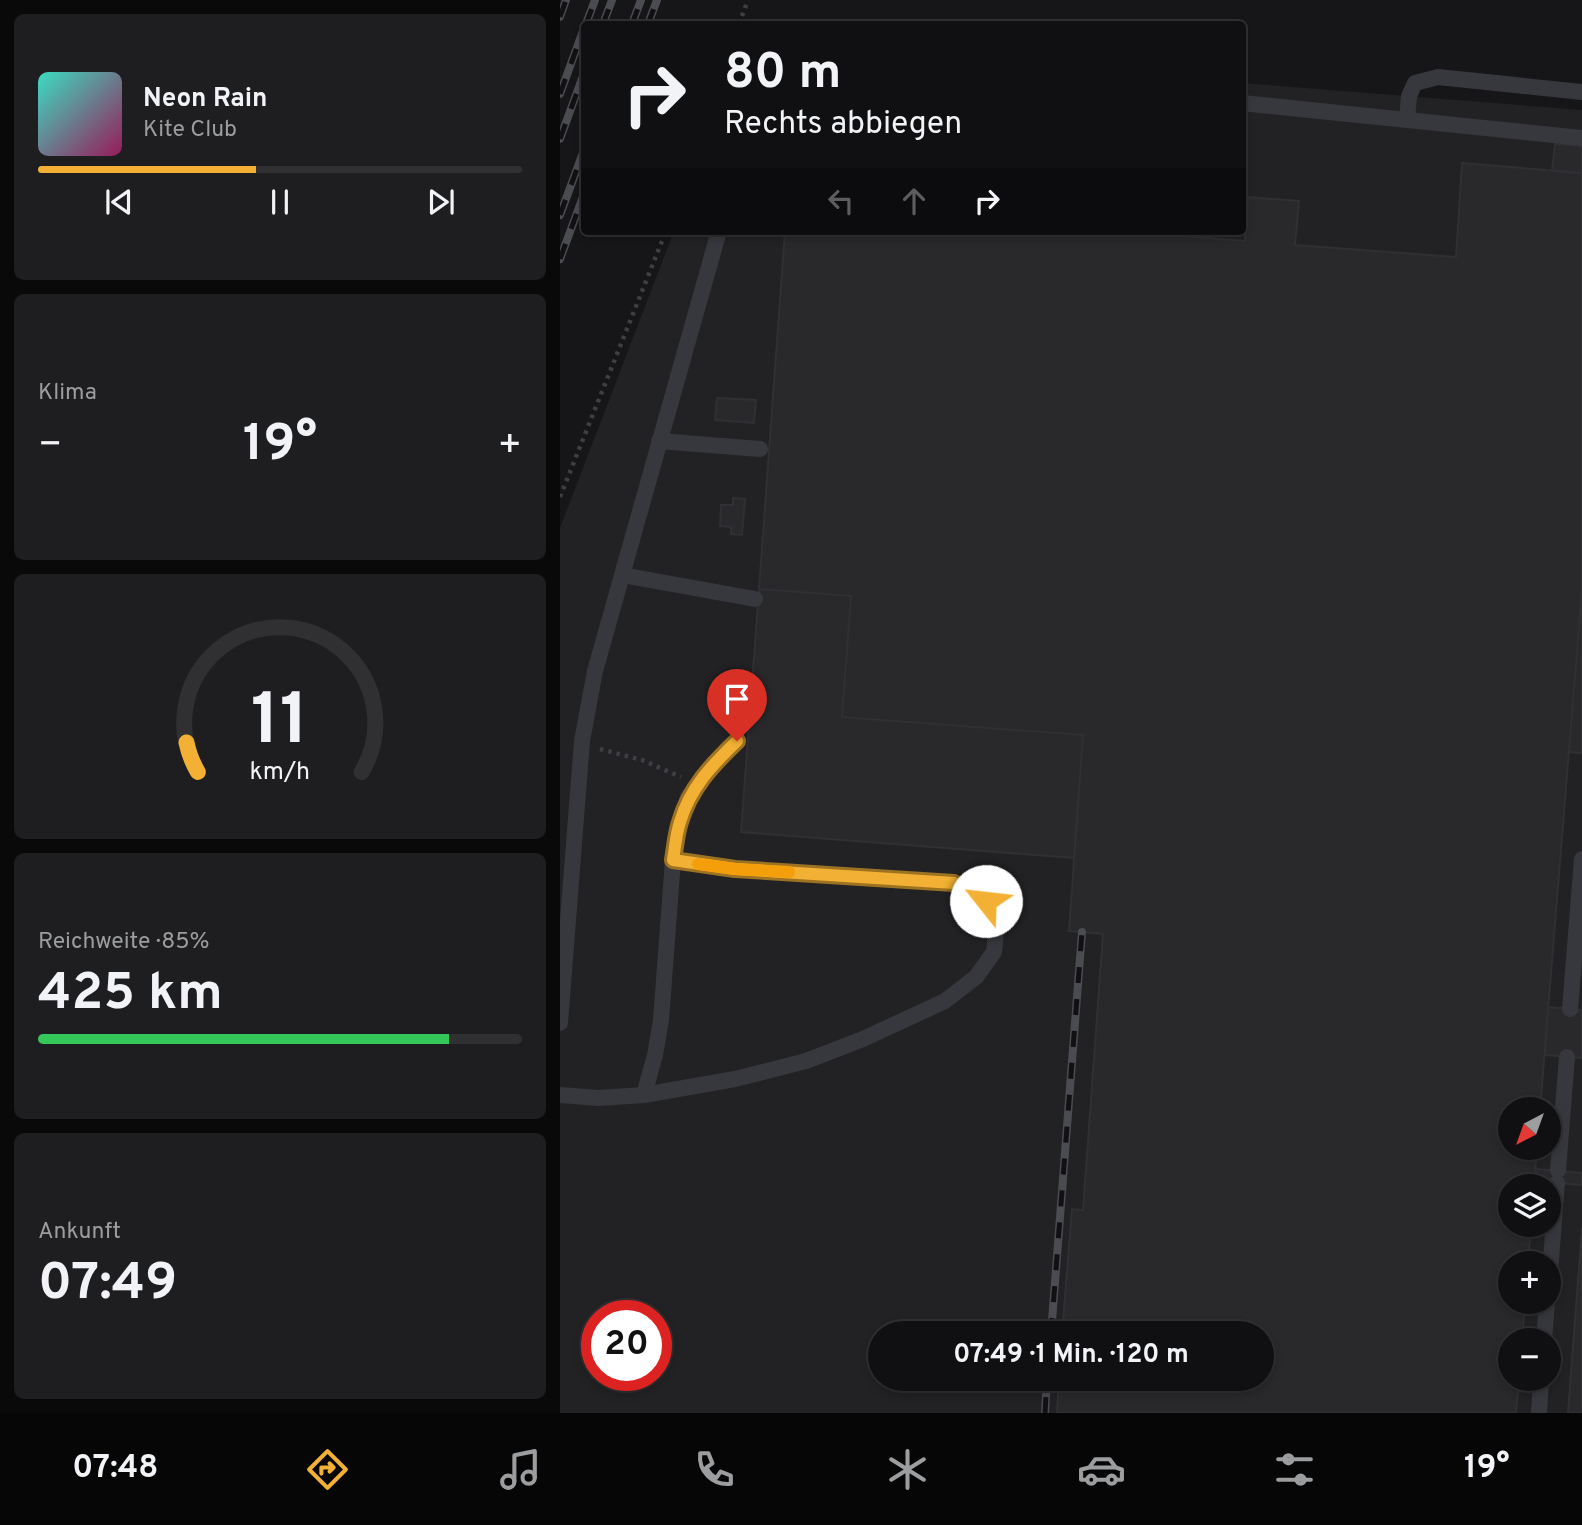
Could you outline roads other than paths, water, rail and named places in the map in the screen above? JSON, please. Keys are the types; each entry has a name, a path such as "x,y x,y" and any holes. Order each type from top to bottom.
{"lane":[{"path":"1407,120 1409,96 1415,83 1438,77 1582,92"},
{"path":"1246,103 1582,138"},
{"path":"560,1023 582,741 595,671 718,235"},
{"path":"659,441 760,449"},
{"path":"622,575 755,599"},
{"path":"644,1095 661,1020 673,860 679,824 688,797 712,765 737,741"},
{"path":"1570,1009 1582,859"},
{"path":"560,1095 598,1098 644,1095 735,1079 806,1061 863,1039 945,1001 976,977 994,952 998,922 986,901 954,883 735,869 673,860"},
{"path":"1552,1251 1567,1057"},
{"path":"1539,1413 1540,1391"}],"railway":[{"path":"560,17 566,0"},
{"path":"587,21 595,0"},
{"path":"604,21 612,0"},
{"path":"633,21 641,0"},
{"path":"649,21 657,0"},
{"path":"560,94 581,36"},
{"path":"560,139 581,81"},
{"path":"560,215 581,158"},
{"path":"560,259 581,202"},
{"path":"1052,1321 1082,932"},
{"path":"1045,1413 1046,1391"}]}
